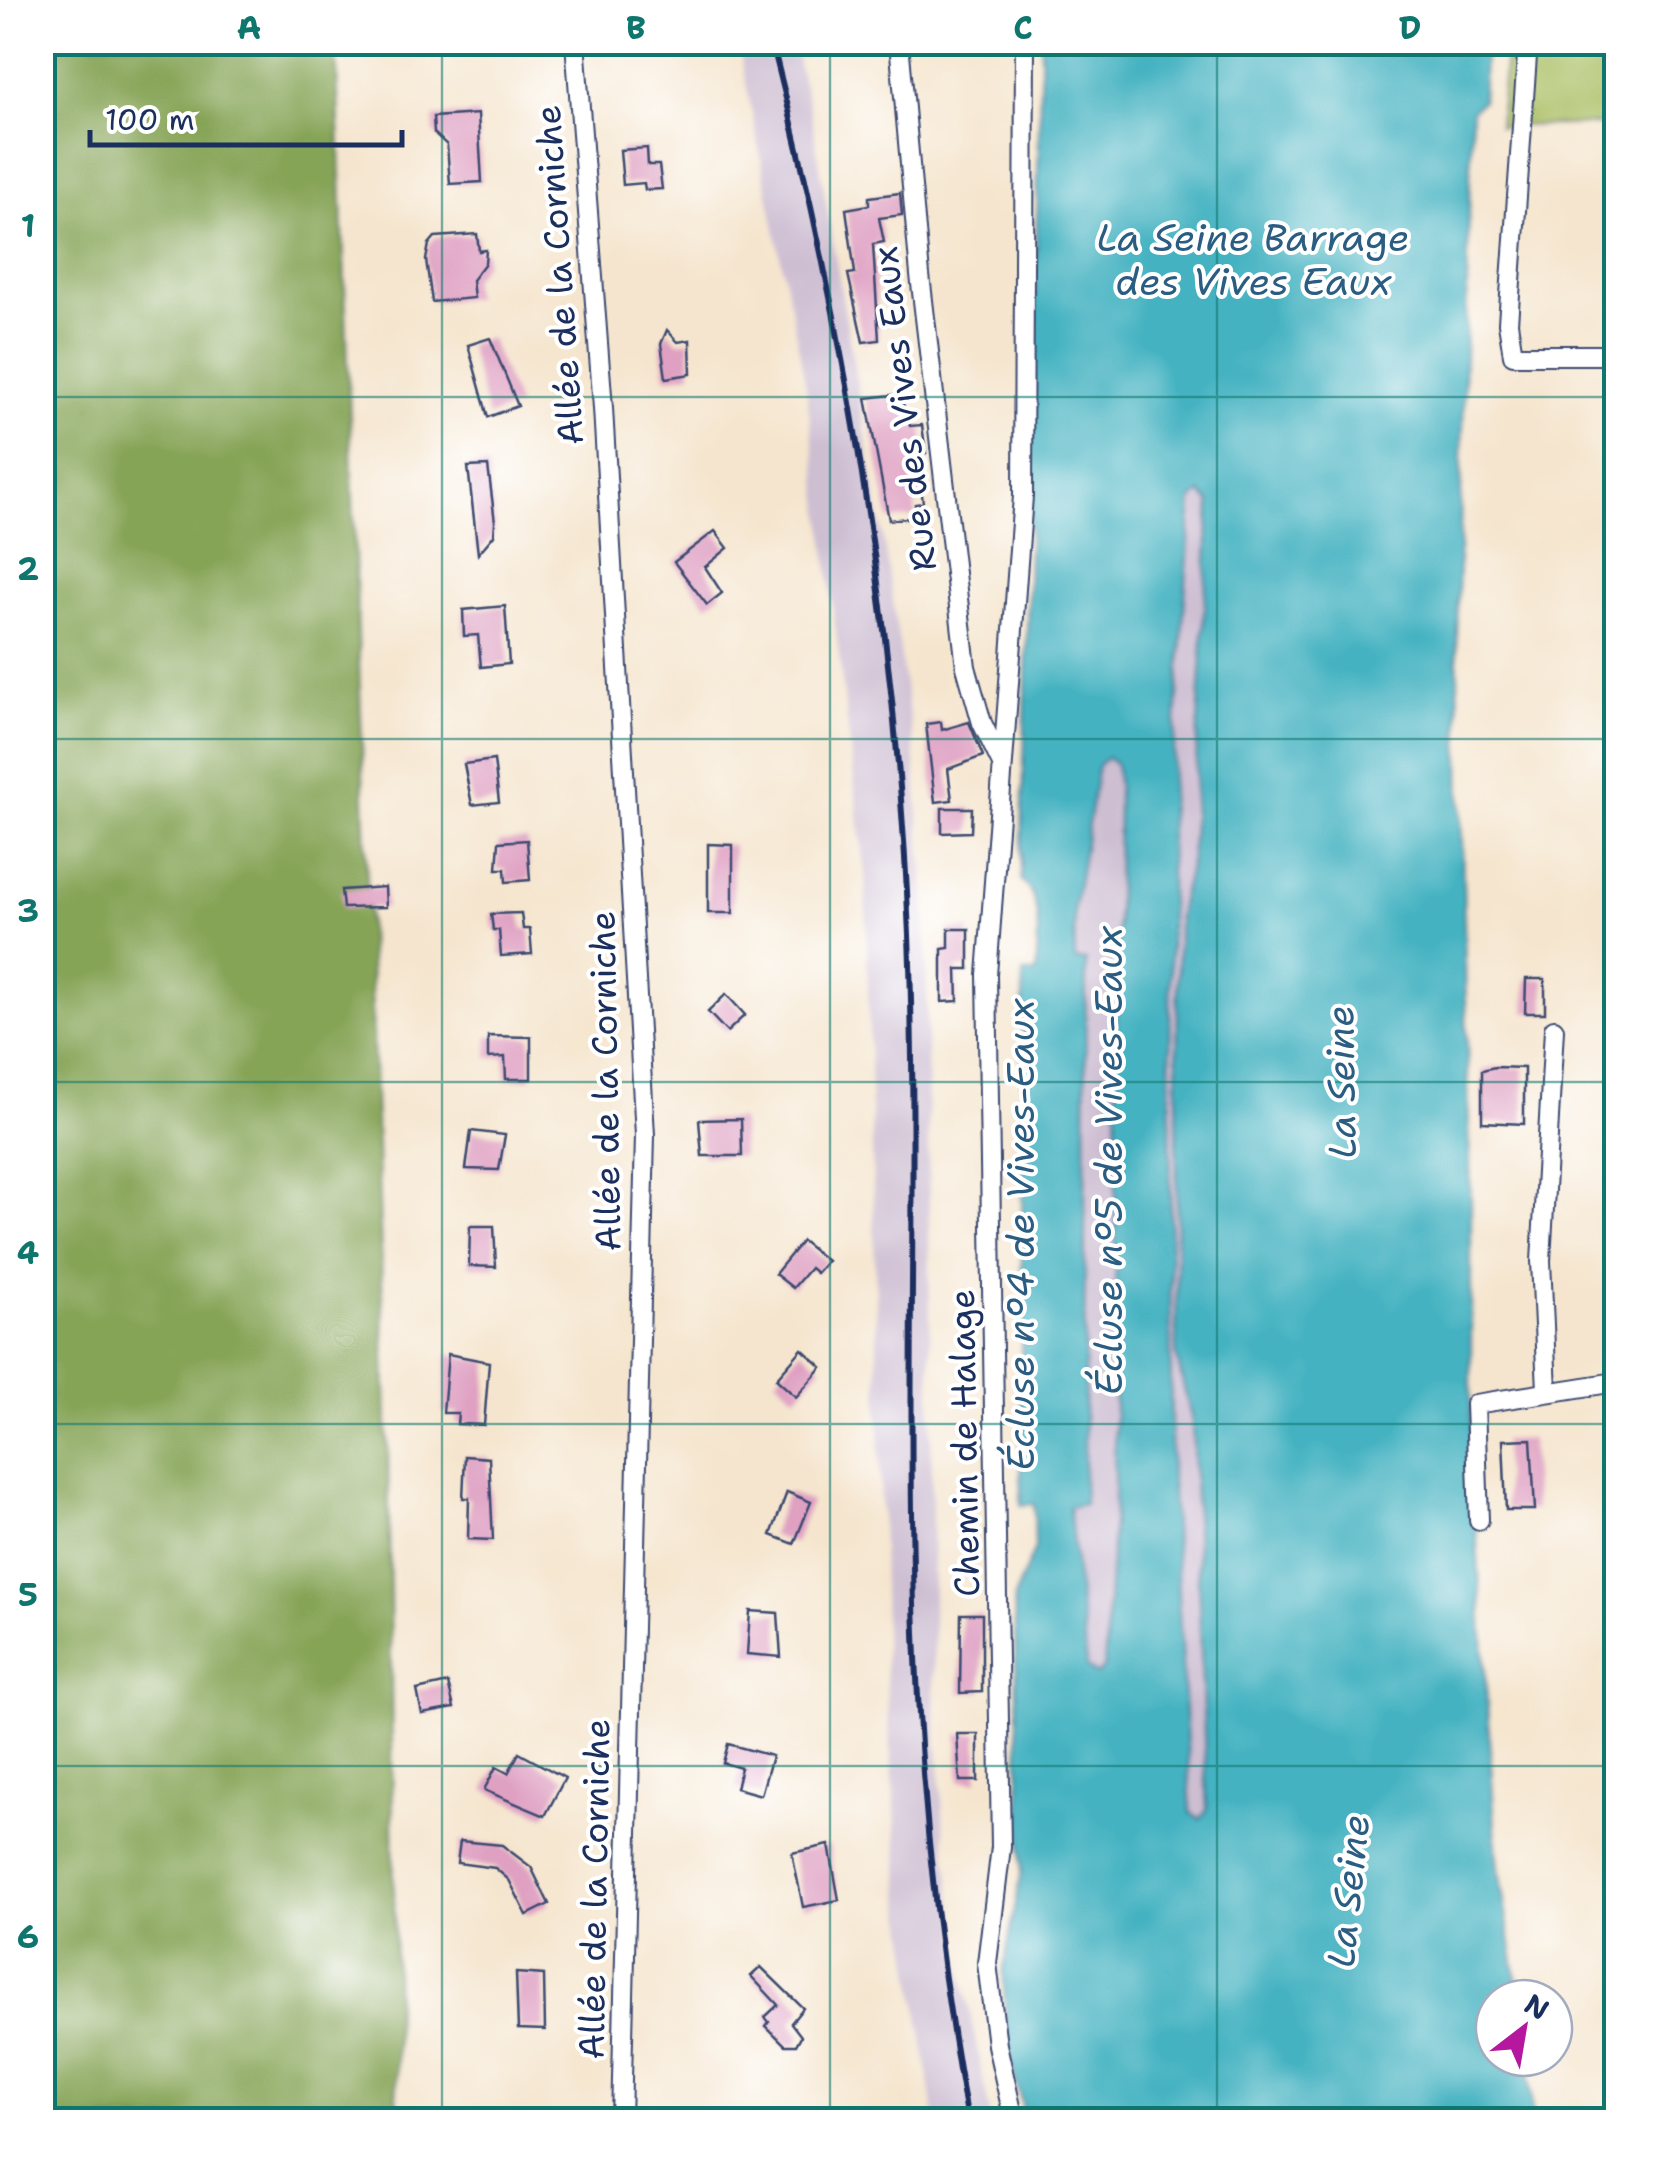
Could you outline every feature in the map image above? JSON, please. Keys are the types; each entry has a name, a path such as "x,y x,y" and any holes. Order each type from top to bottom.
{"street":[{"name":"Allée de la Corniche","path":"574,42 603,408 645,1135 621,2120"},
{"name":"Rue des Vives Eaux","path":"899,42 920,275 966,667 982,723 1001,762"},
{"name":"Chemin de Halage","path":"1014,2120 997,2044 987,1963 1002,1848 988,975 1023,496 1024,42"},
{"path":"1528,42 1508,323 1513,355 1616,355"},
{"path":"1546,1390 1541,1261 1554,1029"},
{"path":"1478,1520 1475,1404 1616,1382"}],"shaded area":[{"path":"738,43 793,43 811,114 885,549 914,748 926,909 934,1691 945,1840 962,1972 991,2120 935,2120 901,1897 885,1669 865,870 806,386"},
{"path":"1201,493 1210,501 1191,858 1178,914 1176,1354 1192,1422 1207,1810 1201,1819 1191,1813 1171,1475 1170,804 1192,500"},
{"path":"1107,758 1116,765 1118,794 1114,1508 1104,1667 1097,1675 1087,1668 1069,1507 1084,1503 1085,961 1075,960 1074,908 1098,765"}],"green space":[{"path":"42,43 336,43 388,1444 397,2120 43,2120"},
{"path":"1506,43 1616,43 1616,124 1499,126"}],"water":[{"name":"La Seine Barrage des Vives Eaux","path":"1041,43 1485,43 1482,101 1472,110 1457,637 1471,1202 1471,1447 1497,1858 1517,1978 1474,1978 1474,2078 1530,2078 1533,2120 1026,2120 1007,2049 1003,1971 1022,1871 1014,1597 1035,1548 1034,1504 1021,1505 1023,973 1036,973 1038,923 1028,888 1021,880","holes":["1201,493 1210,502 1191,858 1178,914 1176,1354 1192,1422 1207,1810 1200,1819 1191,1813 1171,1475 1170,804 1192,500","1107,758 1116,765 1114,1508 1104,1667 1097,1675 1087,1668 1069,1507 1084,1504 1086,961 1075,960 1074,908 1098,765"]}],"building":[{"path":"478,114 482,182 450,184 447,145 434,133 433,117"},
{"path":"647,148 648,165 659,165 662,189 645,190 644,183 623,185 620,150"},
{"path":"900,193 902,215 879,218 884,242 873,244 879,340 863,342 848,274 855,273 846,209 869,205 869,197"},
{"path":"477,234 479,251 486,250 485,263 472,280 474,298 432,302 426,260 429,244 435,237"},
{"path":"667,330 678,342 690,340 691,374 666,378 661,344"},
{"path":"490,338 518,406 488,417 468,345"},
{"path":"900,394 910,426 922,425 926,453 917,455 923,503 915,504 916,517 889,520 866,398"},
{"path":"488,466 494,535 478,554 468,467"},
{"path":"715,531 728,548 705,567 722,593 707,605 674,562"},
{"path":"505,606 509,664 481,667 478,635 464,636 463,610"},
{"path":"941,722 942,730 969,722 983,756 948,769 952,800 935,802 926,724"},
{"path":"494,760 499,802 472,805 464,764"},
{"path":"942,808 972,808 971,832 942,833"},
{"path":"527,840 530,880 506,882 505,869 497,869 499,842"},
{"path":"708,844 733,845 733,913 708,913"},
{"path":"385,887 386,907 343,908 341,890"},
{"path":"521,913 523,929 530,929 532,954 501,956 499,930 493,930 491,914"},
{"path":"949,929 969,929 969,969 957,969 958,1001 942,1002 942,949 949,948"},
{"path":"1526,979 1545,979 1545,1013 1525,1013"},
{"path":"726,994 745,1015 727,1032 708,1012"},
{"path":"488,1036 531,1037 531,1079 506,1079 505,1057 488,1058"},
{"path":"1524,1068 1524,1124 1482,1122 1482,1070"},
{"path":"741,1119 742,1156 702,1156 699,1120"},
{"path":"471,1131 505,1135 499,1170 466,1169"},
{"path":"470,1226 494,1226 496,1267 469,1266"},
{"path":"802,1241 827,1261 816,1273 810,1268 793,1288 775,1274"},
{"path":"802,1349 822,1367 796,1397 776,1379"},
{"path":"448,1354 489,1362 484,1425 457,1424 458,1413 443,1413"},
{"path":"1531,1439 1535,1510 1506,1510 1503,1440"},
{"path":"465,1456 489,1458 493,1540 468,1539 469,1498 463,1498"},
{"path":"787,1492 811,1502 794,1544 771,1535"},
{"path":"750,1611 778,1613 781,1657 747,1654"},
{"path":"961,1614 982,1614 982,1692 960,1693"},
{"path":"448,1683 454,1708 422,1714 417,1690"},
{"path":"957,1734 978,1734 978,1781 960,1781"},
{"path":"728,1744 772,1756 761,1795 736,1788 741,1768 723,1763"},
{"path":"519,1753 565,1778 545,1816 484,1790 496,1767 508,1773"},
{"path":"460,1841 502,1845 531,1867 549,1904 527,1915 509,1880 495,1868 457,1863"},
{"path":"829,1845 839,1900 803,1907 792,1853"},
{"path":"761,1967 803,2008 791,2023 801,2036 796,2045 785,2045 766,2026 769,2022 765,2017 778,2005 751,1976"},
{"path":"516,1973 544,1975 545,2030 518,2029"}],"railway":[{"path":"772,42 845,373 880,597 893,710 903,822 912,1032 911,1422 919,1714 937,1918 968,2120"}],"water label":[{"name":"La Seine","path":"1341,1082"},
{"name":"Écluse n°5 de Vives-Eaux","path":"1108,1161"},
{"name":"Écluse n°4 de Vives-Eaux","path":"1020,1235"},
{"name":"La Seine","path":"1348,1891"}]}
